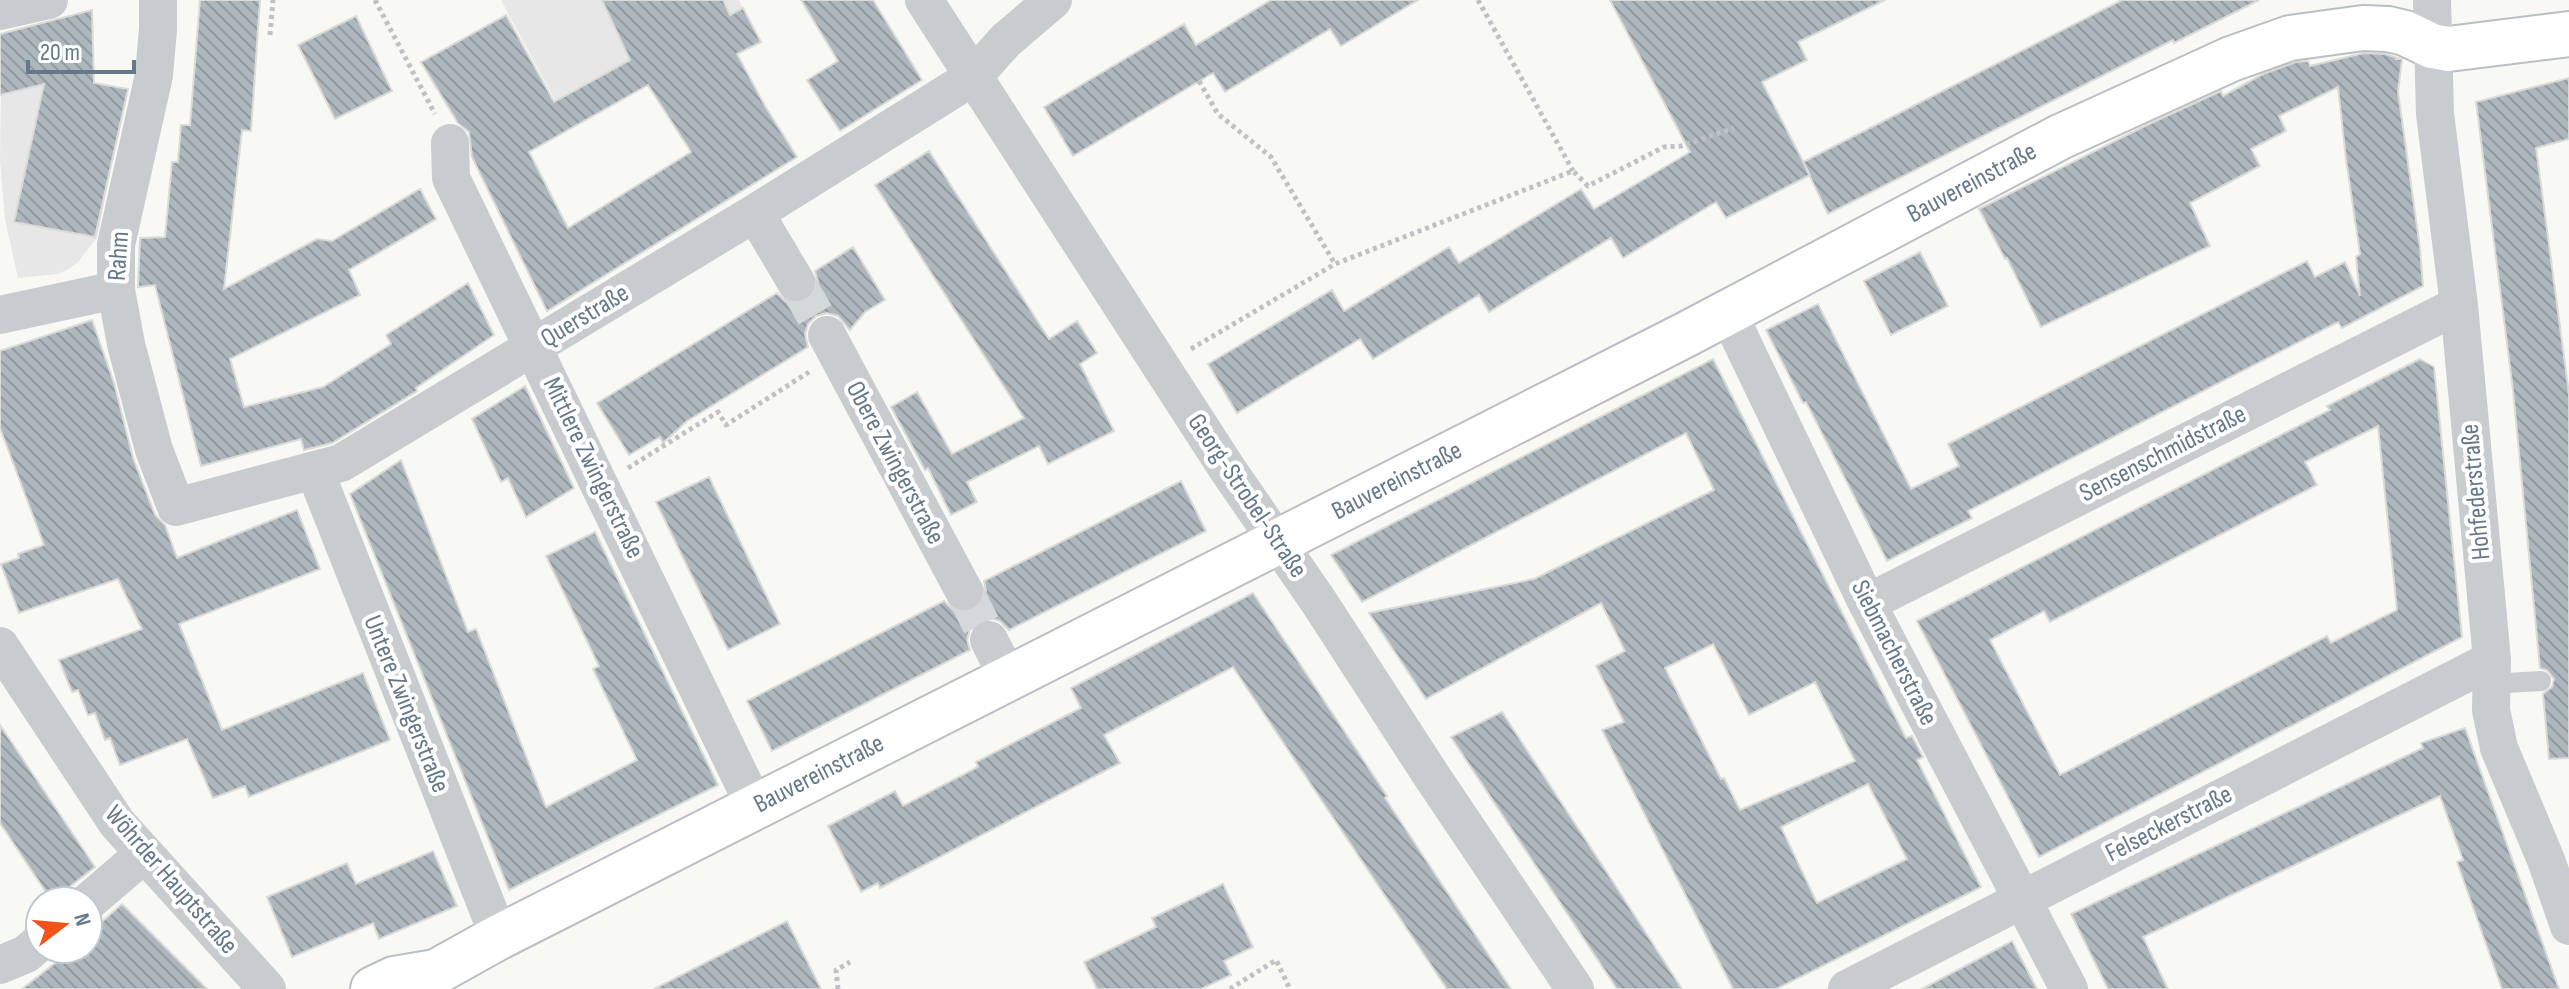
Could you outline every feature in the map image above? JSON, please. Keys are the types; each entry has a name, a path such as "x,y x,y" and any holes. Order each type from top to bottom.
{"street":[{"path":"0,11 49,0"},
{"name":"Rahm","path":"158,0 154,75 116,245 116,290 126,344 154,450 176,507"},
{"name":"Georg-Strobel-Straße","path":"924,0 1228,470 1575,989"},
{"name":"Querstraße","path":"176,507 341,463 755,213 973,77 1005,41 1053,0"},
{"name":"Hohfederstraße","path":"2432,0 2435,114 2459,305 2492,672 2491,710 2499,748 2546,860 2569,926"},
{"name":"Bauvereinstraße","path":"373,989 394,979 430,980 499,937 1728,313 2060,137 2251,51 2310,34 2363,28 2388,29 2432,46"},
{"path":"2432,46 2448,49 2569,34"},
{"name":"Mittlere Zwingerstraße","path":"450,143 451,178 755,807"},
{"path":"755,213 796,282"},
{"path":"0,315 116,290"},
{"name":"Sensenschmidstraße","path":"1867,603 2459,305"},
{"name":"Siebmacherstraße","path":"1728,313 1867,603 2069,989"},
{"name":"Obere Zwingerstraße","path":"832,345 964,591"},
{"name":"Untere Zwingerstraße","path":"315,471 499,937"},
{"path":"989,640 1009,679"},
{"name":"Wöhrder Hauptstraße","path":"0,646 117,823 267,989"},
{"name":"Felseckerstraße","path":"1847,989 2021,899 2492,672"},
{"path":"104,888 144,854"},
{"path":"0,965 24,955"}],"lane":[{"path":"2492,672 2541,681"}],"path":[{"path":"270,35 273,0"},
{"path":"375,0 450,143"},
{"path":"1478,0 1573,171 1588,186 1664,147 1681,146 1734,128"},
{"path":"1199,81 1218,114 1271,157 1335,264"},
{"path":"1161,367 1335,264 1573,171"},
{"path":"626,470 718,412 726,425 832,345"},
{"path":"1230,989 1276,960 1290,989"},
{"path":"838,989 836,970 850,962"}],"shaded area":[{"path":"501,0 739,0 743,8 634,66 630,60 555,100"},
{"path":"60,80 64,95 112,163 97,238 77,263 67,270 58,274 18,278 5,219 0,160 1,95"}],"building":[{"path":"200,0 260,0 251,131 242,130 224,289 317,239 332,241 420,189 436,219 349,270 360,295 230,359 244,407 323,387 391,344 386,335 468,283 494,335 416,388 417,391 332,443 304,450 301,439 201,466 155,285 138,287 140,238 165,237 172,162 178,162 181,125 190,125"},
{"path":"602,0 723,0 730,15 743,8 761,42 737,54 797,157 547,311 472,157 469,132 458,123 421,62 506,15 554,102 630,60","holes":["648,85 691,152 568,228 529,152"]},
{"path":"801,0 873,0 922,80 840,131 807,80 838,61"},
{"path":"1271,0 1418,0 1341,46 1330,29 1225,92 1213,73 1073,156 1044,107 1184,24 1196,45"},
{"path":"1610,0 1885,0 1798,42 1807,60 1762,82 1810,175 1726,218 1716,202 1623,258 1611,238 1489,312 1479,295 1373,359 1360,339 1237,413 1208,364 1332,290 1344,311 1449,247 1459,263 1581,189 1594,209 1690,152"},
{"path":"2122,0 2259,0 2174,43 2173,40 1828,214 1803,162"},
{"path":"92,10 94,83 128,89 95,237 14,222 44,84 0,95 0,34"},
{"path":"356,16 392,91 335,119 298,45"},
{"path":"2364,53 2402,59 2398,92 2423,286 2342,328 2338,322 1968,511 1972,518 1887,561 1766,330 1818,304 1911,489 1959,466 1948,444 2307,261 2315,277 2345,262 2360,296 2356,257 2360,254 2338,87 2279,116 2286,131 2251,149 2260,166 2190,203 2210,246 2041,327 1979,209 2221,91 2223,96 2263,74 2296,62 2308,61 2310,66"},
{"path":"2569,78 2569,139 2536,148 2569,394 2569,758 2549,759 2543,694 2552,687 2554,679 2547,670 2540,668 2513,390 2476,102"},
{"path":"929,151 1049,339 1077,321 1097,353 1080,364 1114,431 1048,464 1039,446 967,482 977,502 951,515 928,468 925,470 891,407 917,392 952,454 1024,418 875,185"},
{"path":"853,247 885,300 865,312 850,330 838,316 827,313 816,316 808,324 805,334 808,347 687,421 663,443 660,437 629,455 597,403 777,293 785,301 796,304 808,300 818,282 815,271"},
{"path":"1920,252 1948,306 1891,335 1864,281"},
{"path":"92,320 114,383 133,458 155,515 165,525 177,558 297,510 320,569 179,624 222,730 363,673 390,740 249,797 245,786 213,798 187,739 120,765 110,738 105,740 95,713 88,715 78,690 72,692 59,660 142,629 118,579 19,613 1,564 44,545 0,428 0,351"},
{"path":"1713,359 1906,738 1912,736 1923,757 1917,760 1981,887 1776,989 1733,989 1602,730 1624,722 1596,666 1625,651 1601,603 1426,699 1369,613 1534,579 1714,490 1686,433 1362,602 1331,555","holes":["1713,644 1749,715 1815,682 1855,761 1740,810 1665,668","1868,784 1907,859 1817,903 1781,827"]},
{"path":"2420,359 2434,367 2462,637 2039,857 1917,621 2330,410 2327,406","holes":["2378,426 2397,610 2331,643 2327,636 2060,775 1990,640 2044,611 2050,622 2317,485 2305,462"]},
{"path":"525,386 574,488 526,517 508,478 501,482 472,419"},
{"path":"401,460 468,632 476,629 546,807 637,760 593,669 599,666 546,556 595,532 718,785 509,890 350,494"},
{"path":"709,477 780,624 728,650 656,502"},
{"path":"1181,481 1206,531 1009,630 1000,621 991,618 980,620 970,629 967,640 970,650 772,751 747,701 944,601 953,610 964,613 974,611 983,602 986,591 984,581"},
{"path":"1253,593 1511,989 1447,989 1233,667 1104,735 1120,763 880,888 878,883 861,892 828,826 895,791 903,806 978,767 976,762 1081,708 1071,688"},
{"path":"1502,712 1682,989 1617,989 1451,737"},
{"path":"0,725 95,867 72,885 41,885 0,823"},
{"path":"2465,728 2559,989 2502,989 2457,862 2463,860 2440,796 2143,937 2168,989 2108,989 2071,914 2423,748 2421,743"},
{"path":"433,851 457,906 379,939 373,923 292,957 267,897 347,863 356,884"},
{"path":"1223,884 1253,947 1224,961 1231,975 1201,989 1097,989 1084,962 1156,927 1152,918"},
{"path":"122,904 207,989 22,989 53,965 104,965 104,920"},
{"path":"787,921 821,989 654,989"},
{"path":"2012,941 2037,989 1922,989"}],"tunnel":[{"path":"796,282 827,335"},
{"path":"964,591 989,640"}]}
